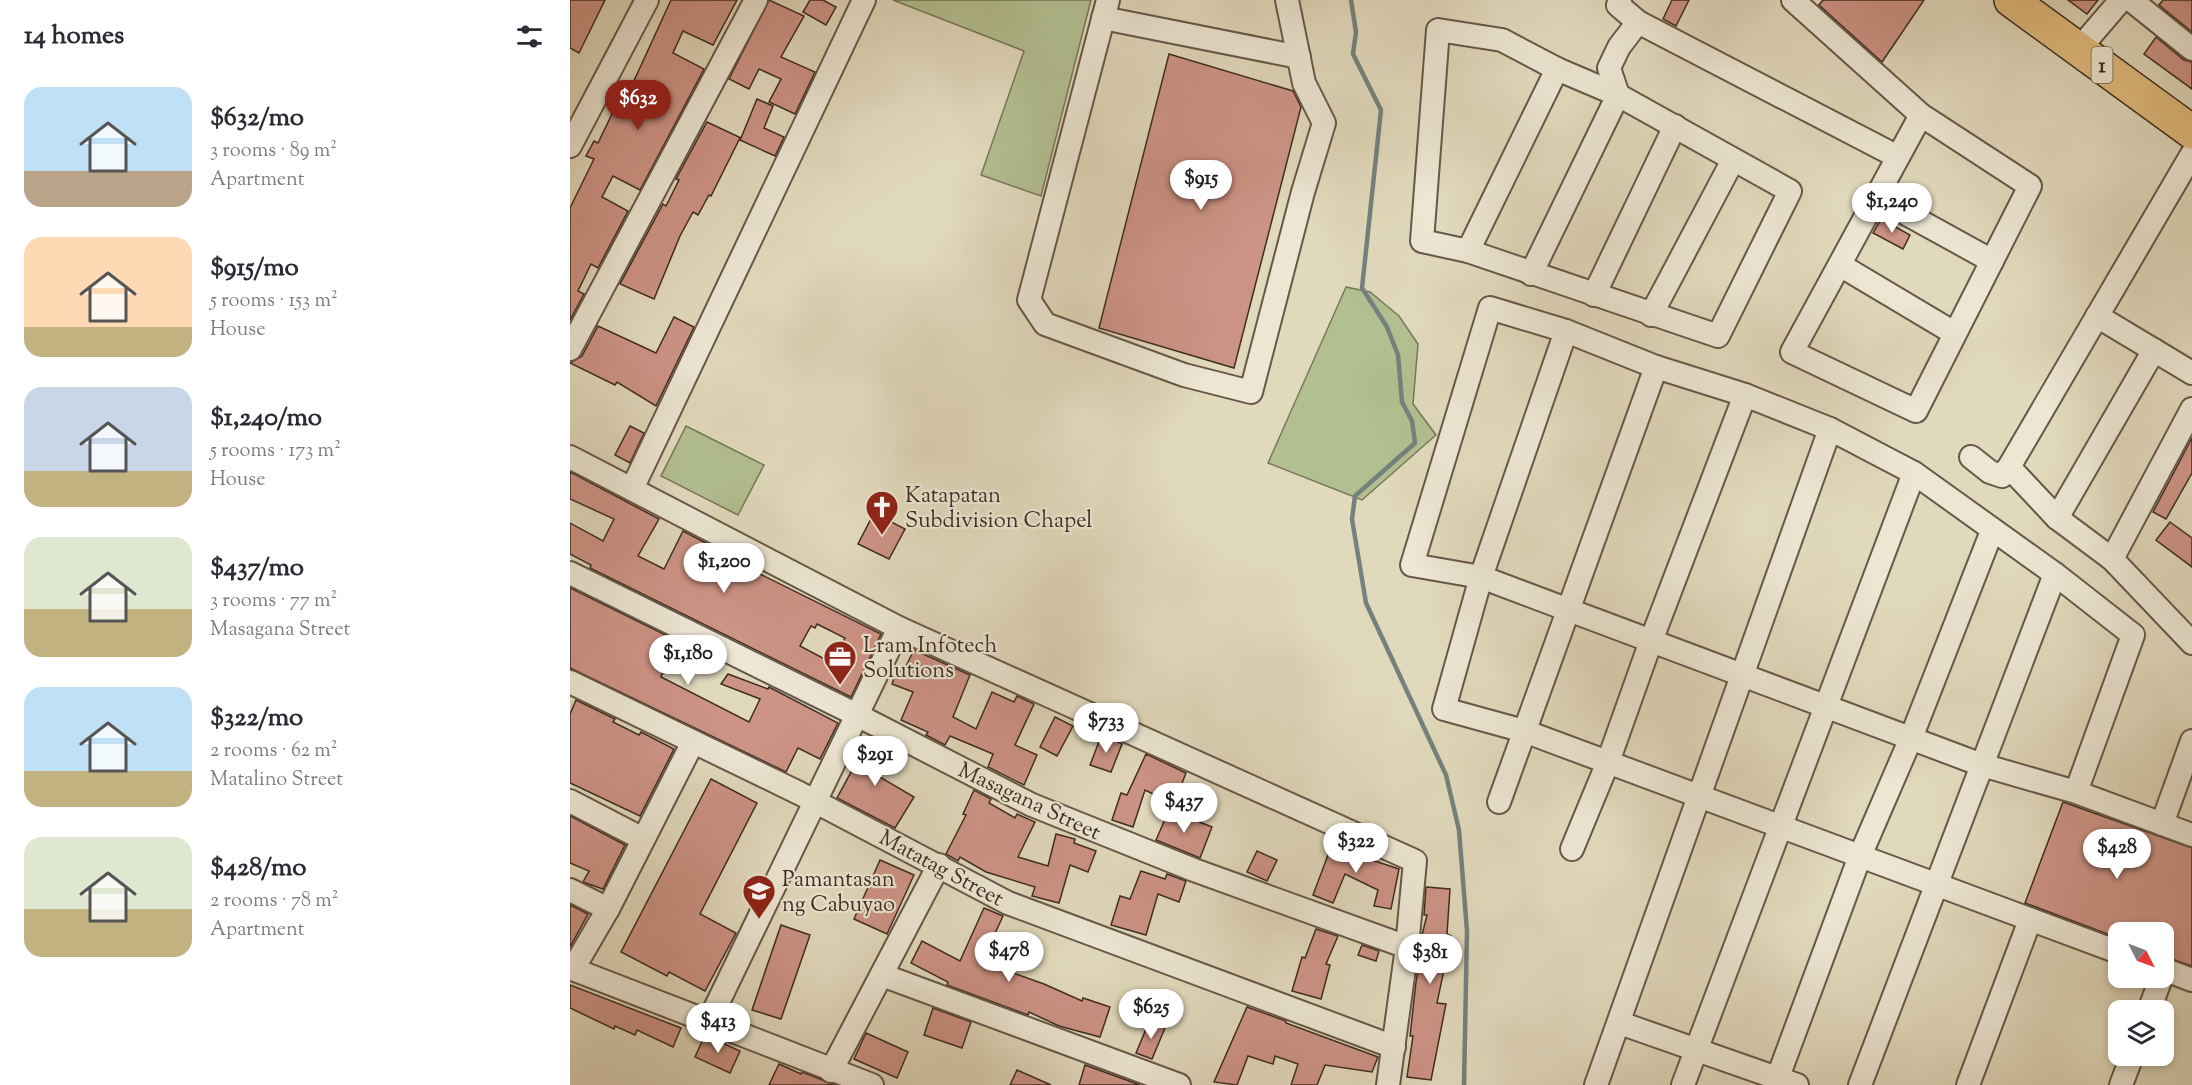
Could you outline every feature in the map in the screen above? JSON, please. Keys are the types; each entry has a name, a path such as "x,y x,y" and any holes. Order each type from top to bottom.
{"highway":[{"name":"1","path":"2011,0 2192,132"}],"street":[{"path":"570,146 647,0"},
{"path":"570,349 756,0"},
{"path":"632,489 864,0"},
{"path":"1287,0 1299,57 1304,83 1324,123 1303,192 1251,392 1184,375 1045,324 1029,300 1105,9 1299,57"},
{"path":"1620,0 1618,5 1638,22 1898,157"},
{"path":"1793,0 1921,115 2030,186 1916,411 1792,352 1921,115"},
{"path":"2079,49 2121,0"},
{"path":"2131,0 2192,49"},
{"path":"1531,274 1618,95 1609,68 1620,47 1638,22"},
{"path":"1438,30 1502,40 1557,69 1618,95 1790,191 1718,336 1468,252 1422,241 1438,30"},
{"path":"1468,252 1557,69"},
{"path":"1594,295 1675,126"},
{"path":"1971,457 1990,472 2002,476 2009,467 2192,154"},
{"path":"1651,315 1733,160"},
{"path":"1876,197 1992,261"},
{"path":"1840,265 1954,333"},
{"path":"2076,792 2133,635 2055,574 1992,531 1914,472 1830,429 1745,394 1656,367 1566,331 1490,308 1412,565 1481,577 1982,765 2076,792 2192,835"},
{"path":"2097,316 2192,373"},
{"path":"1566,331 1481,577 1444,709 1524,731 2108,948"},
{"path":"2057,518 2154,350"},
{"path":"1499,802 1656,367"},
{"path":"1572,849 1608,762 1651,641 1745,394"},
{"path":"2112,559 2192,409"},
{"path":"1596,1085 1620,1023 1740,675 1830,429"},
{"path":"570,457 899,628 1415,861 1407,947 1388,1085"},
{"path":"2009,467 2057,518 2112,559 2192,643"},
{"path":"1683,1085 1914,472"},
{"path":"1620,1023 1696,1048 1783,1083 1860,856 1911,738 1992,531"},
{"name":"Masagana Street","path":"570,573 857,715 1032,805 1194,870 1407,947"},
{"path":"1860,1085 2055,574"},
{"path":"709,1021 899,628"},
{"name":"Matatag Street","path":"570,682 815,802 1008,903 1394,1047"},
{"path":"2162,824 2192,741"},
{"path":"693,742 608,909 572,969 872,1085"},
{"path":"570,801 643,839"},
{"path":"831,1071 939,865"},
{"path":"570,890 608,909"},
{"path":"1968,1085 2030,920"},
{"path":"882,975 1179,1085"},
{"path":"2174,975 2192,980"},
{"path":"2121,1085 2128,1066"}],"green space":[{"path":"893,0 1091,0 1041,196 981,175 1024,51"},
{"path":"1346,287 1370,292 1399,316 1418,344 1413,404 1436,435 1362,500 1268,463"},
{"path":"686,426 764,465 738,515 661,476"}],"building":[{"path":"570,0 605,0 579,53 570,48"},
{"path":"671,0 737,0 713,45 683,31 673,53 704,69 640,190 613,176 602,197 628,211 598,268 591,264 578,291 584,294 570,320 570,208 594,159 586,156 594,141 598,143 627,83 632,85"},
{"path":"769,0 804,16 781,57 815,72 795,114 769,102 781,79 759,69 749,89 729,79"},
{"path":"810,0 823,0 836,7 826,25 803,12"},
{"path":"1672,0 1689,0 1676,26 1663,19"},
{"path":"1823,0 1924,0 1882,62 1819,5"},
{"path":"2068,0 2098,0 2087,14"},
{"path":"2163,0 2192,0 2192,32 2159,5"},
{"path":"2156,37 2184,60 2192,62 2192,89 2144,54"},
{"path":"1169,54 1293,91 1301,107 1234,368 1099,328"},
{"path":"757,99 773,106 764,128 784,137 775,156 740,138 711,196 709,195 698,215 693,212 680,236 654,299 620,284 663,204 666,206 679,180 676,179 707,122 741,138"},
{"path":"1881,219 1910,235 1903,249 1873,233"},
{"path":"674,317 694,327 656,406 617,382 615,385 570,363 582,356 598,326 656,353"},
{"path":"630,426 644,433 630,463 615,455"},
{"path":"2192,438 2192,473 2166,519 2153,512"},
{"path":"570,472 659,519 638,556 664,569 683,531 744,563 743,565 760,574 881,634 851,697 590,568 591,565 570,554 570,523 603,541 614,519 570,499","holes":["817,624 845,638 832,663 800,646 811,626 815,628"]},
{"name":"Katapatan Subdivision Chapel","path":"874,513 905,529 889,559 858,544"},
{"path":"2170,522 2192,538 2192,567 2156,540"},
{"path":"570,588 698,651 687,671 667,663 661,677 749,722 760,699 721,684 728,674 768,689 769,687 838,723 820,759 798,748 786,772 570,668"},
{"path":"914,650 970,675 953,717 976,729 992,692 1014,702 1017,696 1034,704 1015,745 1037,755 1024,785 988,767 993,754 950,736 945,745 926,735 928,732 901,720 913,692 892,684 897,670 903,672"},
{"path":"576,700 615,719 613,722 639,735 641,732 674,749 640,816 570,783 570,714"},
{"path":"1055,717 1073,726 1057,756 1040,747"},
{"path":"1102,734 1122,744 1111,772 1090,765"},
{"path":"870,737 892,748 878,776 914,797 895,828 837,798"},
{"path":"1146,754 1186,773 1174,804 1145,790 1133,827 1112,820 1121,793 1127,795"},
{"path":"711,779 757,803 700,914 736,933 705,991 669,972 667,976 621,952"},
{"path":"974,790 991,799 989,803 1015,818 1017,814 1035,822 1018,857 1048,866 1056,834 1075,839 1074,843 1096,851 1088,872 1070,865 1059,903 1032,896 1035,887 986,872 960,857 958,861 946,854 966,815 963,814"},
{"path":"2063,802 2192,848 2192,966 2174,960 2174,922 2108,922 2108,934 2025,903"},
{"path":"1169,810 1212,827 1200,858 1156,840"},
{"path":"570,816 625,845 603,889 583,882 589,871 570,863"},
{"path":"1334,839 1374,857 1372,860 1399,869 1391,909 1374,906 1378,890 1345,874 1333,903 1313,895"},
{"path":"1257,851 1277,860 1267,881 1247,872"},
{"path":"880,860 914,875 887,934 854,919"},
{"path":"1141,871 1165,879 1167,874 1186,881 1179,902 1158,894 1146,935 1111,925 1120,896 1130,899"},
{"path":"1426,887 1450,889 1447,934 1451,936 1437,1003 1446,1004 1431,1080 1407,1077 1413,1036 1410,1036 1416,982 1427,915 1424,915"},
{"path":"570,905 588,914 570,947"},
{"path":"984,908 1003,916 982,962 1044,984 1082,1001 1083,998 1110,1007 1100,1037 1059,1026 1029,1012 1028,1015 947,985 948,982 911,963 922,941 960,961"},
{"path":"781,925 810,935 781,1019 752,1010"},
{"path":"1316,929 1338,936 1326,964 1330,965 1321,999 1292,991 1302,957 1305,958"},
{"path":"1362,945 1379,951 1376,961 1358,955"},
{"path":"570,985 681,1028 673,1047 637,1030 635,1035 615,1026 614,1029 570,1008"},
{"path":"1247,1007 1378,1057 1372,1072 1325,1065 1317,1085 1291,1085 1298,1064 1275,1056 1273,1064 1248,1056 1237,1085 1214,1082"},
{"path":"933,1008 971,1022 962,1048 924,1035"},
{"path":"1149,1022 1165,1028 1152,1059 1136,1053"},
{"path":"866,1033 908,1052 897,1078 854,1059"},
{"path":"705,1035 740,1051 730,1073 695,1057"},
{"path":"779,1064 801,1074 802,1072 835,1085 769,1085"},
{"path":"1085,1065 1140,1085 1079,1085"},
{"path":"1017,1070 1051,1085 1010,1085"}],"waterway":[{"path":"1351,0 1356,32 1353,54 1381,110 1362,288 1387,327 1398,355 1402,402 1412,421 1415,443 1355,496 1352,519 1366,603 1446,775 1459,830 1467,931 1464,1085"}],"place":[{"name":"Katapatan Subdivision Chapel","path":"882,536"},
{"name":"Lram Infotech Solutions","path":"840,686"},
{"name":"Pamantasan ng Cabuyao","path":"759,920"}]}
